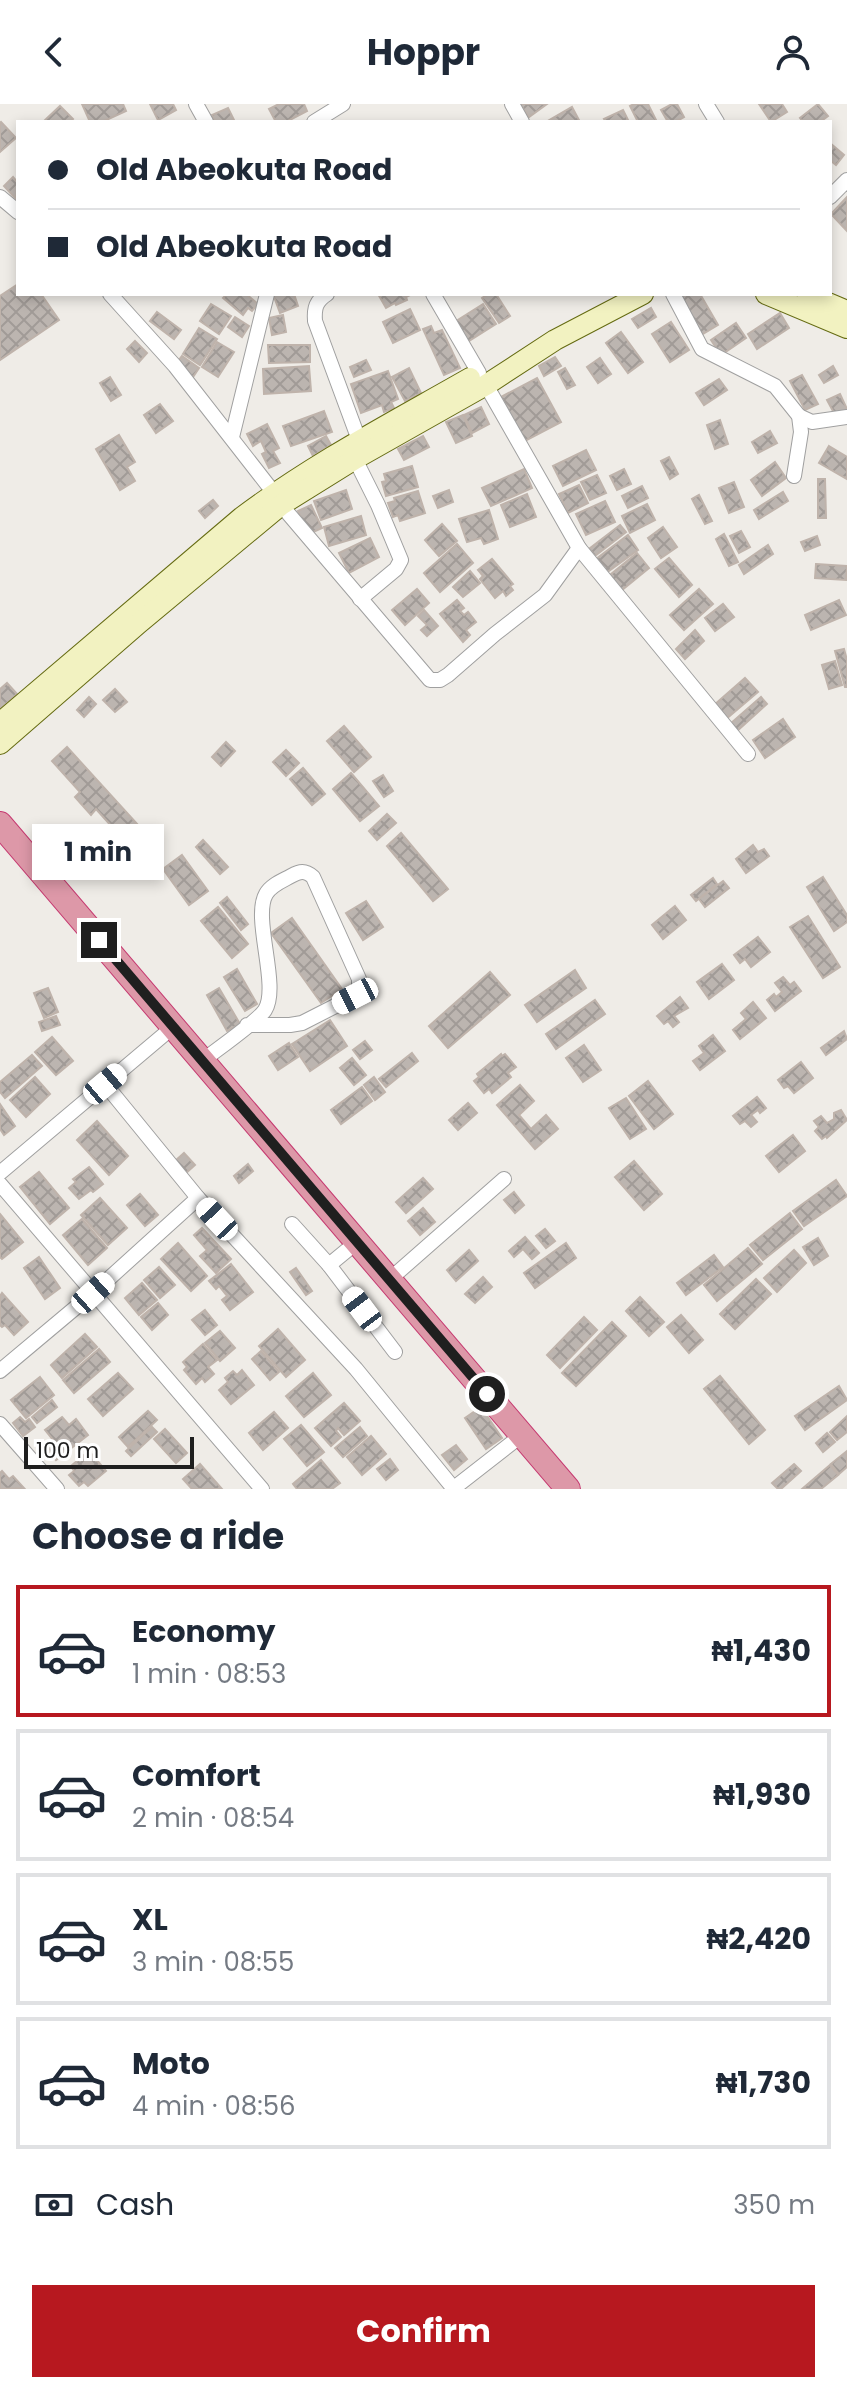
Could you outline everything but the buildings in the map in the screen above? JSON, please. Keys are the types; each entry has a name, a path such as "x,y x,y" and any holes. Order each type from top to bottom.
{"highway":[{"path":"0,824 568,1489"}],"street":[{"path":"317,120 343,104"},
{"path":"832,195 847,180"},
{"path":"0,197 16,210"},
{"path":"112,296 175,366 278,499 430,680 440,680 545,595 579,548"},
{"path":"232,437 267,296"},
{"path":"324,296 314,308 315,321 357,450 401,560 396,569 360,599"},
{"path":"434,296 579,548 748,754"},
{"path":"483,379 613,296"},
{"path":"0,723 230,527 357,450 639,296"},
{"path":"674,296 702,349 775,386 799,416 812,422 847,417"},
{"path":"771,296 847,328"},
{"path":"813,296 837,304"},
{"path":"794,476 801,432 799,416"},
{"path":"0,744 278,499"},
{"path":"202,1061 264,1011 269,996 263,910 265,896 273,886 300,871 307,872 313,877 359,979 359,987 355,996 302,1023 247,1025"},
{"path":"0,1173 173,1027"},
{"path":"105,1084 198,1198 356,1369 454,1489 522,1435"},
{"path":"389,1280 504,1179"},
{"path":"0,1184 262,1489"},
{"path":"0,1371 93,1293 198,1198"},
{"path":"292,1224 329,1265 395,1352"},
{"path":"329,1265 357,1242"},
{"path":"0,1424 54,1488"}],"route":[{"path":"99,940 487,1394"}]}
